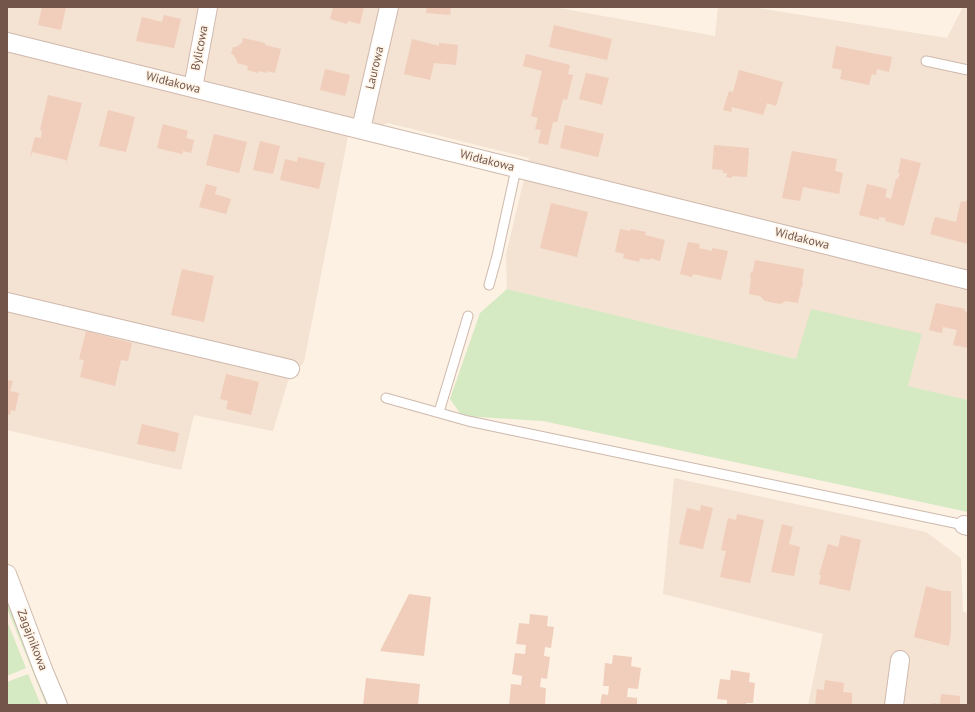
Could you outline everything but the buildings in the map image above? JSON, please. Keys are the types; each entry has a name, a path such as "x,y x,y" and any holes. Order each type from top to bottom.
{"street":[{"name":"Bylicowa","path":"193,88 208,7"},
{"name":"Laurowa","path":"361,129 390,7"},
{"name":"Widłakowa","path":"7,42 968,280"},
{"path":"7,302 290,369"},
{"name":"Zagajnikowa","path":"7,574 58,705"},
{"path":"894,705 900,660"}],"lane":[{"path":"926,61 968,70"},
{"path":"489,285 497,256 516,169"},
{"path":"439,412 468,316"},
{"path":"386,398 468,421 966,526"}],"shaded area":[{"path":"7,7 553,7 715,36 718,7 751,7 947,38 963,7 968,7 968,400 908,386 922,334 796,359 507,289 506,255 529,158 388,123 348,136 304,362 288,381 273,431 194,415 181,470 7,430"},
{"path":"674,478 926,532 961,558 963,612 968,613 968,705 808,705 823,634 663,594"}],"green space":[{"path":"507,289 796,359 811,309 922,334 908,386 968,400 968,512 543,421 462,416 450,399 480,313"},
{"path":"7,600 49,705 46,705 7,608"},
{"path":"7,621 26,668 7,676"},
{"path":"28,674 41,705 7,705 7,682"}]}
